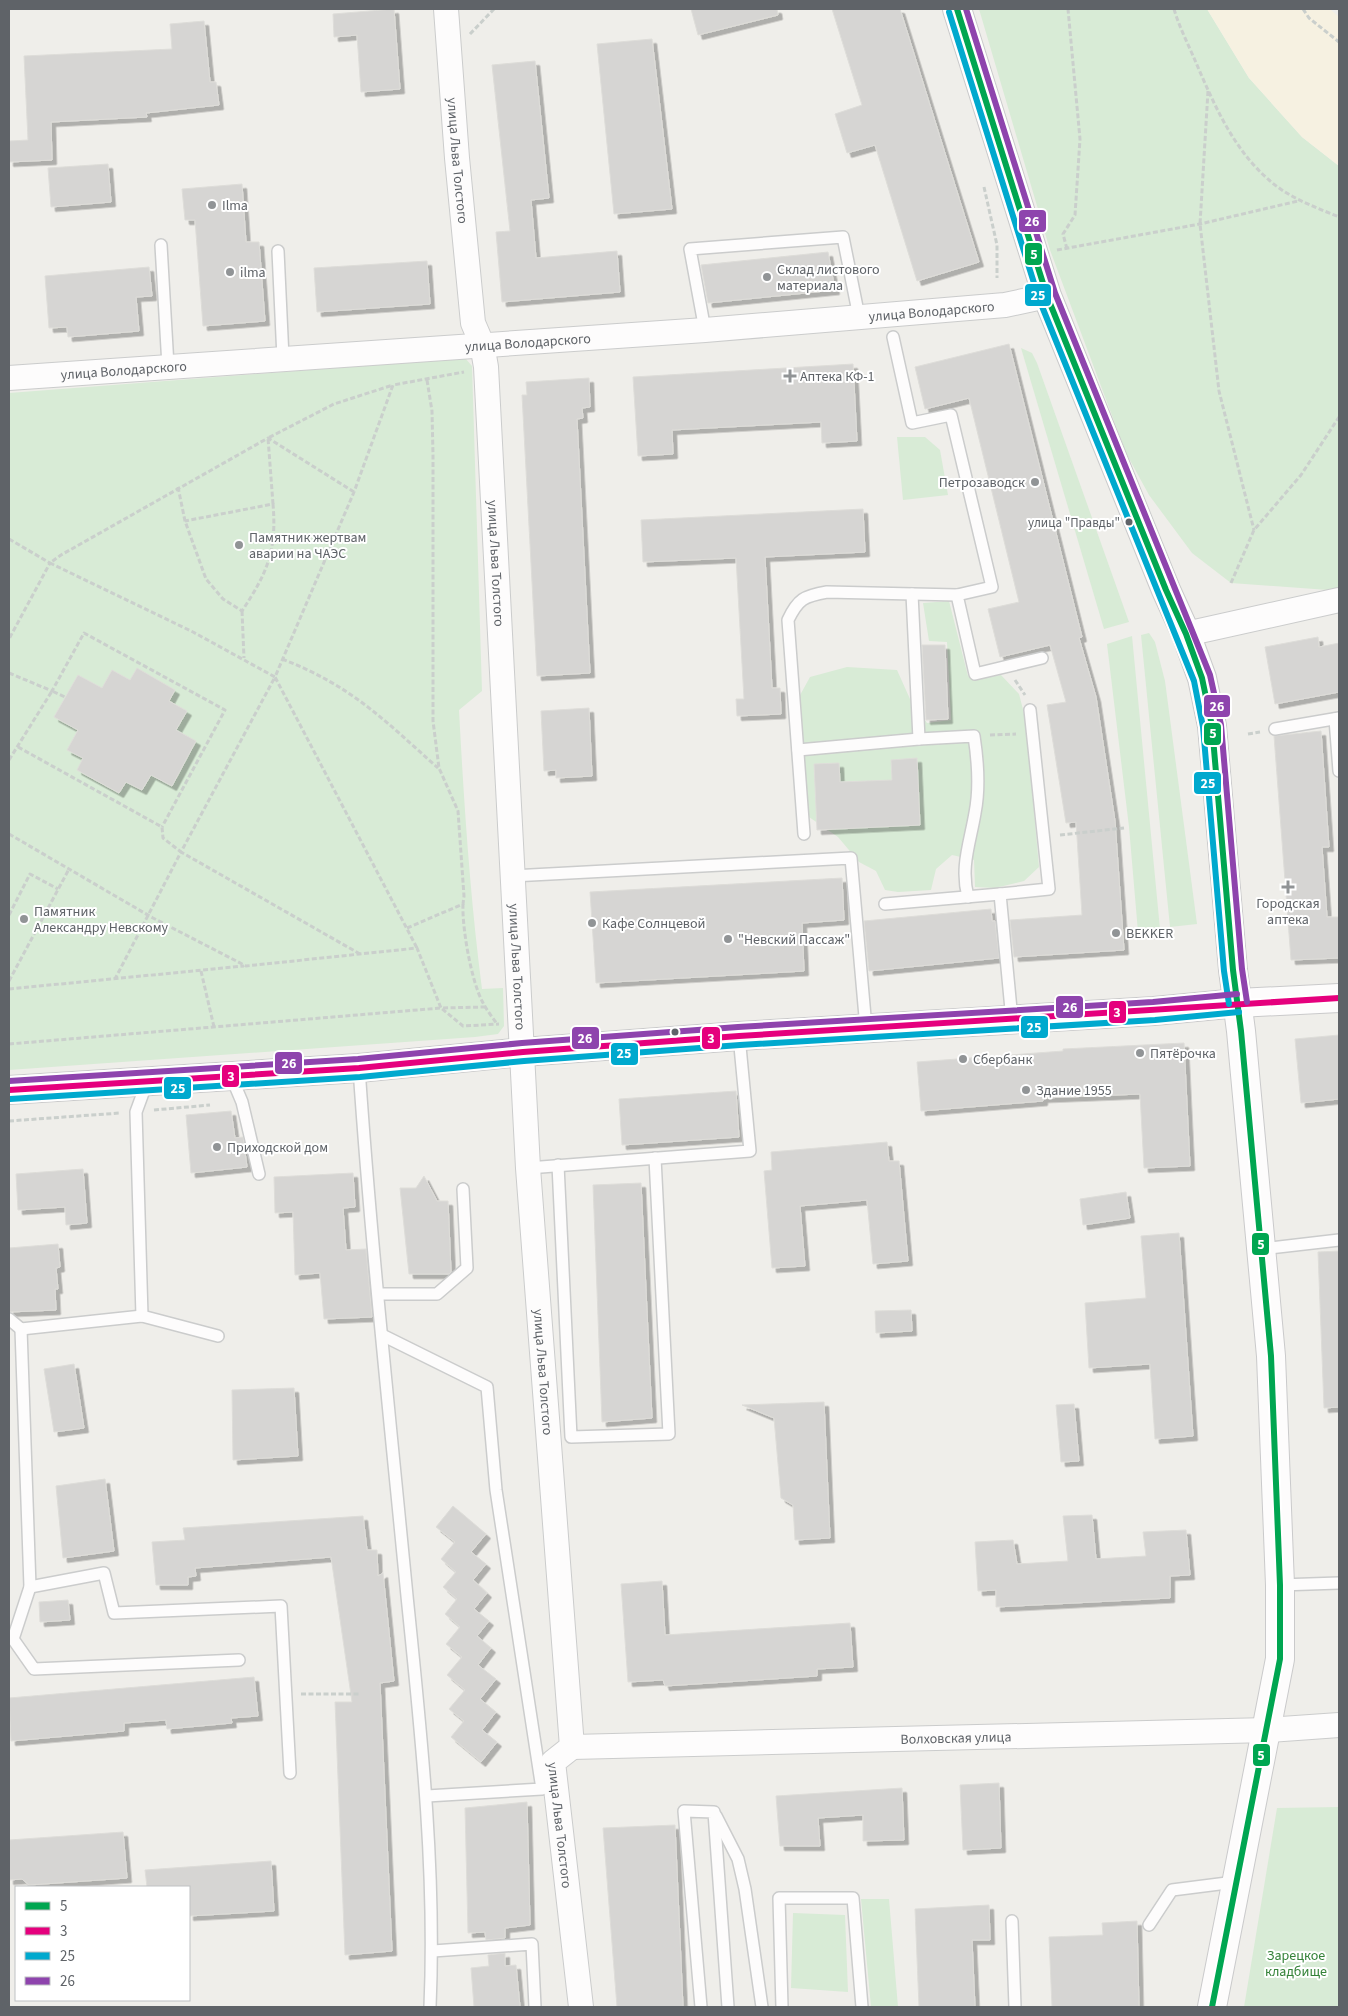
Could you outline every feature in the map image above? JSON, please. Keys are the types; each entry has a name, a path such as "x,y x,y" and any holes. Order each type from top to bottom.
{"main road":[{"path":"957,9 1047,296 1166,590 1186,634 1202,678 1212,726 1259,1249 1271,1356 1280,1585 1280,1659 1268,1730 1212,2007"},
{"path":"9,1090 359,1068 523,1052 739,1036 1154,1012 1238,1003 1339,998"}],"street":[{"name":"улица Льва Толстого","path":"446,9 457,158 473,323 482,344 486,367 512,876 522,1022 528,1168 572,1747 553,1762 581,2007"},
{"name":"улица Володарского","path":"9,378 705,330 1004,305 1047,296"},
{"path":"1186,634 1339,600"},
{"name":"Волховская улица","path":"572,1747 1268,1730 1339,1725"}],"lane":[{"path":"705,330 690,249 843,237 859,317"},
{"path":"161,244 168,366"},
{"path":"278,251 283,358"},
{"path":"804,834 788,620 795,606 806,596 827,592 957,594 992,586 951,415 912,423 892,337"},
{"path":"912,594 919,739"},
{"path":"957,594 975,674 1042,658"},
{"path":"885,904 1049,889 1030,710"},
{"path":"1275,729 1337,718 1339,771"},
{"path":"798,750 974,736 978,777 976,811 965,857 964,880 968,897"},
{"path":"512,876 851,858 866,1028"},
{"path":"1000,894 1012,1020"},
{"path":"528,1168 750,1151 739,1036"},
{"path":"359,1068 382,1335 427,1796 432,1951 430,2007"},
{"path":"231,1076 242,1102 259,1174"},
{"path":"142,1316 136,1112 148,1080"},
{"path":"558,1165 571,1437 669,1434 656,1158"},
{"path":"379,1294 437,1294 466,1268 462,1189"},
{"path":"1259,1249 1339,1240"},
{"path":"9,1319 22,1329 142,1316 218,1336"},
{"path":"22,1329 30,1587 13,1639 34,1669 240,1660"},
{"path":"382,1335 487,1387 496,1490 542,1790 427,1796"},
{"path":"30,1587 104,1573 114,1613 280,1606 290,1773"},
{"path":"1280,1585 1339,1583"},
{"path":"701,2007 684,1811 714,1812"},
{"path":"714,1812 728,2007"},
{"path":"714,1812 738,1859 746,1889 762,2007"},
{"path":"1149,1925 1172,1890 1236,1882"},
{"path":"782,2007 779,1898 853,1898 862,2007"},
{"path":"1012,1921 1015,2007"},
{"path":"432,1951 532,1944 535,2007"}],"path":[{"path":"468,35 494,9"},
{"path":"1068,9 1080,139 1075,215 1062,234 1067,249 1200,224 1298,200"},
{"path":"1174,9 1208,91 1226,128 1247,157 1270,180 1298,200 1339,217"},
{"path":"1303,9 1309,18 1339,42"},
{"path":"1208,91 1200,224 1219,391 1254,530"},
{"path":"982,179 997,245 997,278"},
{"path":"9,639 50,563 178,487 334,404 393,385 427,380 486,367"},
{"path":"427,380 432,411 433,455 433,721 439,768 458,811 463,904 462,922 475,982 486,1007 497,1024"},
{"path":"115,979 275,677 354,492 393,385"},
{"path":"1231,583 1254,530 1301,475 1339,417"},
{"path":"268,438 354,492"},
{"path":"244,658 242,611 262,580 274,542 268,438"},
{"path":"178,487 185,521 206,580 223,599 242,611"},
{"path":"185,521 273,504"},
{"path":"9,540 50,563 244,658 275,677 417,948 440,1008 463,1026 522,1022"},
{"path":"9,760 52,691 84,634 225,710 162,827 163,838 181,852 360,954"},
{"path":"282,659 334,682 356,697 381,715 439,768"},
{"path":"1004,667 1024,691 1030,710"},
{"path":"9,673 65,697"},
{"path":"974,736 1032,733"},
{"path":"18,747 162,827"},
{"path":"1044,837 1124,828"},
{"path":"9,834 148,914 246,966"},
{"path":"9,982 69,869"},
{"path":"9,915 30,874 58,889"},
{"path":"407,928 463,904"},
{"path":"9,989 417,948"},
{"path":"202,970 214,1027"},
{"path":"9,1044 440,1008 486,1007"},
{"path":"285,1693 360,1694"}],"green space":[{"path":"979,9 1207,9 1249,78 1302,137 1339,166 1339,588 1328,590 1231,583 1192,553 1149,495 1126,453 1050,250"},
{"path":"1021,348 1032,353 1037,363 1129,622 1104,629"},
{"path":"465,358 472,366 482,691 459,710 465,815 482,989 503,988 504,1026 498,1034 475,1037 9,1070 9,393"},
{"path":"897,437 925,437 940,450 948,495 903,500"},
{"path":"949,601 968,676 975,680 1001,675 1019,694 1026,721 1039,867 1024,881 995,888 975,887 974,860 952,855 936,869 931,890 898,892 885,890 876,871 859,862 838,837 809,817 799,697 810,677 847,667 897,670 910,699 927,723 951,720 947,642 929,641 923,603"},
{"path":"1149,633 1155,642 1165,681 1197,924 1170,927 1141,635"},
{"path":"1132,636 1160,929 1138,932 1129,827 1107,644"},
{"name":"Зарецкое кладбище","path":"1339,1807 1339,2007 1244,2007 1277,1808"},
{"path":"861,1899 889,1899 898,2007 871,2007"},
{"path":"793,1913 845,1915 848,1992 791,1988"}],"sand":[{"path":"1207,9 1330,9 1339,17 1339,166 1302,137 1249,78"}],"building":[{"path":"394,9 400,89 361,92 357,35 334,37 333,14"},
{"path":"691,9 777,9 778,15 698,35"},
{"path":"832,9 900,9 979,262 917,281 875,145 847,153 835,114 862,105"},
{"path":"204,21 210,82 216,82 219,105 146,113 147,117 51,122 52,160 9,162 9,141 28,140 24,56 172,49 170,24"},
{"path":"652,39 672,209 614,214 597,44"},
{"path":"535,61 549,198 531,200 536,258 617,251 620,292 502,302 496,232 510,231 492,65"},
{"path":"108,164 111,202 51,207 48,168"},
{"path":"242,184 246,242 259,242 265,321 203,326 195,220 185,220 182,189"},
{"name":"Склад листового материала","path":"828,252 835,290 708,303 701,265"},
{"path":"427,261 430,304 317,312 314,268"},
{"path":"149,267 152,296 136,297 139,331 68,337 67,327 49,328 45,276"},
{"path":"1009,344 1082,637 1079,638 1096,697 1115,821 1124,950 1014,957 1010,920 1082,915 1076,822 1066,823 1047,705 1066,702 1050,645 1000,657 988,609 1019,602 969,398 925,409 915,367"},
{"path":"853,364 857,441 822,443 821,422 672,430 673,454 638,456 633,377"},
{"path":"589,378 590,407 582,408 583,418 577,419 590,673 537,676 522,395 527,395 526,382"},
{"path":"863,509 865,552 765,557 772,688 780,688 781,714 737,716 736,699 744,699 736,558 643,562 641,520"},
{"path":"1318,637 1319,647 1339,643 1339,692 1275,704 1265,647"},
{"path":"922,645 945,645 948,719 926,720"},
{"path":"137,668 175,690 169,701 187,711 176,730 196,741 172,786 151,775 142,790 126,782 119,793 77,770 83,758 67,750 78,730 54,717 78,675 102,688 112,670 130,680"},
{"path":"589,708 592,776 556,778 556,770 544,771 541,711"},
{"path":"1321,731 1329,847 1322,847 1327,917 1339,917 1339,958 1291,960 1274,736"},
{"path":"917,758 920,825 817,830 814,764 839,763 840,782 892,780 891,760"},
{"path":"842,878 844,920 802,923 804,971 596,983 590,892"},
{"path":"991,909 992,921 995,921 999,958 869,971 864,921"},
{"path":"1339,1035 1339,1099 1301,1103 1295,1039"},
{"path":"1184,1043 1190,1166 1144,1168 1140,1094 1043,1098 1043,1101 921,1111 917,1062 1063,1051 1063,1049"},
{"path":"736,1091 739,1137 622,1145 619,1099"},
{"name":"Приходской дом","path":"231,1111 235,1138 243,1137 247,1167 191,1173 186,1115"},
{"path":"887,1142 889,1161 899,1161 908,1261 873,1264 867,1200 800,1206 805,1266 772,1268 764,1171 772,1170 771,1152"},
{"path":"83,1169 87,1223 66,1225 65,1207 18,1210 16,1174"},
{"path":"353,1173 355,1207 343,1208 346,1250 366,1249 372,1317 324,1319 320,1273 295,1275 293,1212 275,1213 274,1177"},
{"path":"424,1176 437,1201 448,1201 451,1272 449,1274 409,1274 400,1188 416,1188"},
{"path":"641,1183 652,1418 602,1422 593,1185"},
{"path":"1126,1192 1130,1218 1083,1225 1080,1199"},
{"path":"1179,1233 1193,1436 1155,1439 1150,1364 1089,1368 1085,1303 1146,1298 1141,1236"},
{"path":"58,1244 60,1267 56,1268 58,1289 55,1289 56,1310 9,1312 9,1248"},
{"path":"1339,1251 1339,1407 1324,1408 1318,1252"},
{"path":"911,1310 912,1331 876,1333 875,1311"},
{"path":"74,1364 84,1428 54,1432 44,1369"},
{"path":"294,1388 298,1456 233,1460 232,1390"},
{"path":"824,1402 830,1538 795,1540 793,1505 781,1498 774,1418 742,1405"},
{"path":"1074,1404 1079,1461 1061,1462 1056,1405"},
{"path":"105,1479 114,1551 63,1558 56,1486"},
{"path":"453,1506 486,1534 471,1552 486,1564 473,1580 487,1593 474,1609 489,1621 477,1636 491,1648 478,1665 496,1679 480,1699 496,1712 482,1730 497,1742 481,1762 451,1737 464,1721 449,1709 465,1690 447,1675 462,1657 446,1644 460,1627 445,1614 457,1599 443,1587 456,1572 441,1559 455,1542 436,1527"},
{"path":"1092,1515 1096,1559 1146,1556 1143,1532 1186,1530 1190,1575 1170,1576 1170,1598 996,1607 996,1590 978,1591 975,1542 1013,1540 1017,1564 1068,1561 1063,1516"},
{"path":"363,1516 367,1550 377,1550 378,1576 383,1573 394,1681 380,1683 392,1951 345,1955 335,1702 352,1702 331,1557 195,1568 196,1576 188,1577 188,1585 156,1585 152,1542 185,1540 183,1528"},
{"path":"662,1581 665,1635 850,1623 853,1667 817,1669 817,1676 665,1686 663,1680 628,1682 621,1584"},
{"path":"68,1600 70,1620 40,1622 39,1602"},
{"path":"254,1677 258,1716 231,1718 232,1723 167,1729 166,1720 124,1723 124,1731 11,1741 9,1698"},
{"path":"999,1783 1001,1848 963,1850 960,1785"},
{"path":"902,1788 904,1840 863,1841 863,1815 818,1818 820,1846 780,1846 776,1796"},
{"path":"527,1802 530,1925 505,1928 505,1938 486,1940 485,1932 468,1933 465,1808"},
{"path":"675,1825 683,2007 617,2007 603,1828"},
{"path":"123,1832 127,1878 29,1885 22,1879 9,1880 9,1840"},
{"path":"271,1861 274,1911 190,1916 190,1886 147,1886 145,1870"},
{"path":"989,1905 990,1940 972,1940 975,2007 919,2007 915,1909"},
{"path":"1137,1921 1139,2007 1052,2007 1049,1937 1103,1935 1102,1923"},
{"path":"505,1953 505,1966 516,1965 520,2007 474,2007 471,1968 489,1966 488,1955"}],"transit line":[{"name":"5","path":"957,9 1047,296 1166,590 1186,634 1202,678 1212,726 1233,970 1241,1031 1271,1356 1280,1585 1280,1659 1212,2007"},
{"name":"26","path":"966,9 1055,293 1210,675 1221,725 1242,969 1247,1002"},
{"name":"25","path":"949,12 1039,299 1194,681 1203,727 1224,971 1229,1004"},
{"name":"26","path":"9,1081 358,1059 522,1043 738,1027 1153,1002 1237,994"},
{"name":"3","path":"9,1090 359,1068 523,1052 739,1036 1339,998"},
{"name":"25","path":"10,1099 360,1077 524,1061 740,1045 1155,1020 1239,1012"}],"place":[{"name":"Ilma","path":"212,205"},
{"name":"ilma","path":"230,272"},
{"name":"Склад листового материала","path":"767,277"},
{"name":"Аптека КФ-1","path":"790,376"},
{"name":"Петрозаводск","path":"1035,482"},
{"name":"улица \"Правды\"","path":"1129,522"},
{"name":"Памятник жертвам аварии на ЧАЭС","path":"239,545"},
{"name":"Городская аптека","path":"1288,887"},
{"name":"Памятник Александру Невскому","path":"24,919"},
{"name":"Кафе Солнцевой","path":"592,923"},
{"name":"BEKKER","path":"1116,933"},
{"name":"\"Невский Пассаж\"","path":"728,939"},
{"name":"Пятёрочка","path":"1140,1053"},
{"name":"Сбербанк","path":"963,1059"},
{"name":"Здание 1955","path":"1026,1090"},
{"name":"Приходской дом","path":"217,1147"}]}
